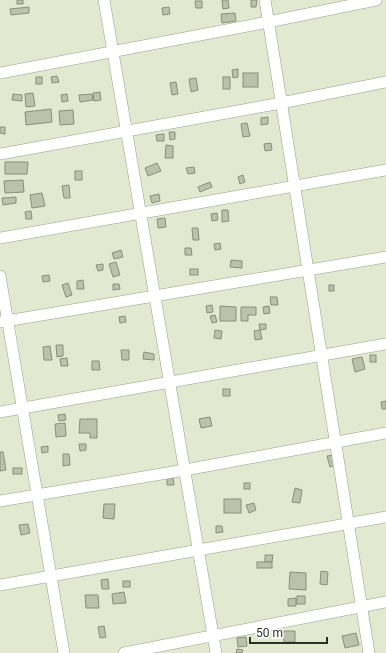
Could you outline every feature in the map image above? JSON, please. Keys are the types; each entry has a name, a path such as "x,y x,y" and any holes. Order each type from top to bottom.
{"street":[{"path":"104,0 216,653"},
{"path":"265,0 370,653"},
{"path":"0,73 376,0"},
{"path":"0,154 126,130 281,104 386,82"},
{"path":"0,238 386,170"},
{"path":"4,322 386,257"},
{"path":"0,276 4,322 23,408 64,653"},
{"path":"0,412 386,344"},
{"path":"0,501 38,496 386,433"},
{"path":"0,585 349,525 386,517"},
{"path":"124,653 386,602"}],"building":[{"path":"17,0 23,0 23,4 17,4"},
{"path":"222,0 228,0 229,8 223,9"},
{"path":"251,0 257,0 256,7 251,7"},
{"path":"195,1 202,1 202,8 196,8"},
{"path":"29,7 29,13 11,15 10,9"},
{"path":"169,7 170,14 163,15 162,8"},
{"path":"235,13 236,21 222,23 221,14"},
{"path":"238,69 238,77 233,78 232,70"},
{"path":"243,73 258,73 258,87 243,87"},
{"path":"57,76 59,82 52,83 51,77"},
{"path":"36,77 42,77 42,84 36,84"},
{"path":"223,77 230,77 230,89 223,89"},
{"path":"196,78 198,90 191,92 189,79"},
{"path":"176,82 178,94 172,95 170,83"},
{"path":"100,92 101,100 94,101 93,93"},
{"path":"33,93 35,106 26,107 25,94"},
{"path":"13,94 22,95 22,101 12,100"},
{"path":"67,94 68,101 62,102 61,95"},
{"path":"92,94 93,100 80,102 79,95"},
{"path":"51,109 52,122 26,125 25,112"},
{"path":"73,110 74,124 60,125 59,111"},
{"path":"268,117 268,124 261,125 261,118"},
{"path":"247,123 250,136 243,137 241,124"},
{"path":"0,127 5,127 5,134 0,133"},
{"path":"169,132 175,132 175,139 170,140"},
{"path":"164,134 164,141 157,141 156,135"},
{"path":"271,143 272,150 265,151 264,144"},
{"path":"166,145 173,146 173,158 165,158"},
{"path":"5,162 28,162 27,174 5,174"},
{"path":"157,163 161,171 148,176 145,168"},
{"path":"194,167 195,173 188,174 186,168"},
{"path":"75,171 82,171 82,180 75,180"},
{"path":"243,175 245,182 240,184 238,177"},
{"path":"23,180 24,192 5,193 4,181"},
{"path":"210,182 212,187 200,192 198,187"},
{"path":"69,185 70,198 64,198 62,186"},
{"path":"42,193 45,206 32,208 30,195"},
{"path":"159,194 160,201 152,203 150,196"},
{"path":"16,197 16,203 3,205 2,198"},
{"path":"222,210 228,210 229,221 222,222"},
{"path":"31,211 32,219 26,219 25,212"},
{"path":"217,213 218,220 212,221 211,214"},
{"path":"165,218 166,227 158,228 157,219"},
{"path":"192,228 198,228 199,240 193,240"},
{"path":"220,243 221,249 215,250 214,244"},
{"path":"185,248 191,248 192,255 185,255"},
{"path":"121,250 123,257 114,259 112,253"},
{"path":"231,260 242,261 242,268 230,267"},
{"path":"116,262 120,275 113,277 109,264"},
{"path":"103,264 103,270 98,271 96,265"},
{"path":"190,269 198,269 198,275 190,275"},
{"path":"49,275 50,281 43,282 42,276"},
{"path":"83,280 84,289 77,289 77,281"},
{"path":"68,283 72,295 66,297 62,285"},
{"path":"113,284 119,284 120,289 113,290"},
{"path":"329,285 334,285 334,291 329,291"},
{"path":"270,297 277,297 278,305 271,305"},
{"path":"212,305 213,312 207,313 206,306"},
{"path":"220,306 236,307 236,321 220,321"},
{"path":"269,306 270,313 264,314 263,307"},
{"path":"241,307 256,307 256,315 248,315 248,321 241,321"},
{"path":"215,315 217,322 212,323 210,316"},
{"path":"125,316 126,322 120,323 119,317"},
{"path":"259,324 266,324 266,329 260,330"},
{"path":"215,330 222,331 221,339 214,338"},
{"path":"260,330 262,339 255,340 254,331"},
{"path":"56,345 63,345 63,356 57,357"},
{"path":"50,346 52,360 44,360 43,347"},
{"path":"121,350 129,350 129,360 122,360"},
{"path":"144,352 154,354 154,360 143,359"},
{"path":"370,355 376,355 376,362 370,362"},
{"path":"362,357 365,369 355,372 352,359"},
{"path":"67,358 68,366 61,366 60,359"},
{"path":"92,361 99,361 100,370 92,370"},
{"path":"223,389 230,389 230,396 223,396"},
{"path":"386,401 386,409 382,409 381,402"},
{"path":"65,414 66,420 59,421 58,415"},
{"path":"210,417 212,426 201,428 199,419"},
{"path":"80,419 97,419 97,438 90,438 90,433 79,433"},
{"path":"65,423 66,436 56,437 55,424"},
{"path":"79,444 86,444 86,450 80,451"},
{"path":"48,446 48,452 42,453 41,447"},
{"path":"0,452 3,452 6,470 0,471"},
{"path":"63,454 69,454 70,465 63,466"},
{"path":"333,455 336,465 330,467 327,456"},
{"path":"13,468 22,468 22,474 13,474"},
{"path":"167,478 173,478 174,485 167,485"},
{"path":"244,483 250,483 250,489 244,489"},
{"path":"295,488 302,490 300,503 292,502"},
{"path":"224,499 241,499 241,513 224,513"},
{"path":"254,503 256,510 249,513 246,505"},
{"path":"104,504 115,504 114,519 103,518"},
{"path":"28,524 30,533 21,535 19,525"},
{"path":"216,526 222,526 223,532 216,533"},
{"path":"265,555 273,555 272,562 265,562"},
{"path":"257,562 272,562 272,568 257,568"},
{"path":"321,571 328,572 327,585 320,584"},
{"path":"290,572 306,573 306,590 289,589"},
{"path":"108,579 109,589 102,589 101,580"},
{"path":"123,581 130,581 130,587 123,587"},
{"path":"124,592 126,603 113,604 112,594"},
{"path":"85,595 98,595 99,608 86,608"},
{"path":"297,596 305,596 305,604 297,604"},
{"path":"296,598 296,606 288,606 288,599"},
{"path":"104,626 106,637 100,638 98,627"},
{"path":"283,631 295,631 295,642 284,642"},
{"path":"356,633 359,645 345,648 342,636"},
{"path":"246,637 247,646 238,647 237,638"},
{"path":"237,649 243,650 242,653 236,653"}]}
